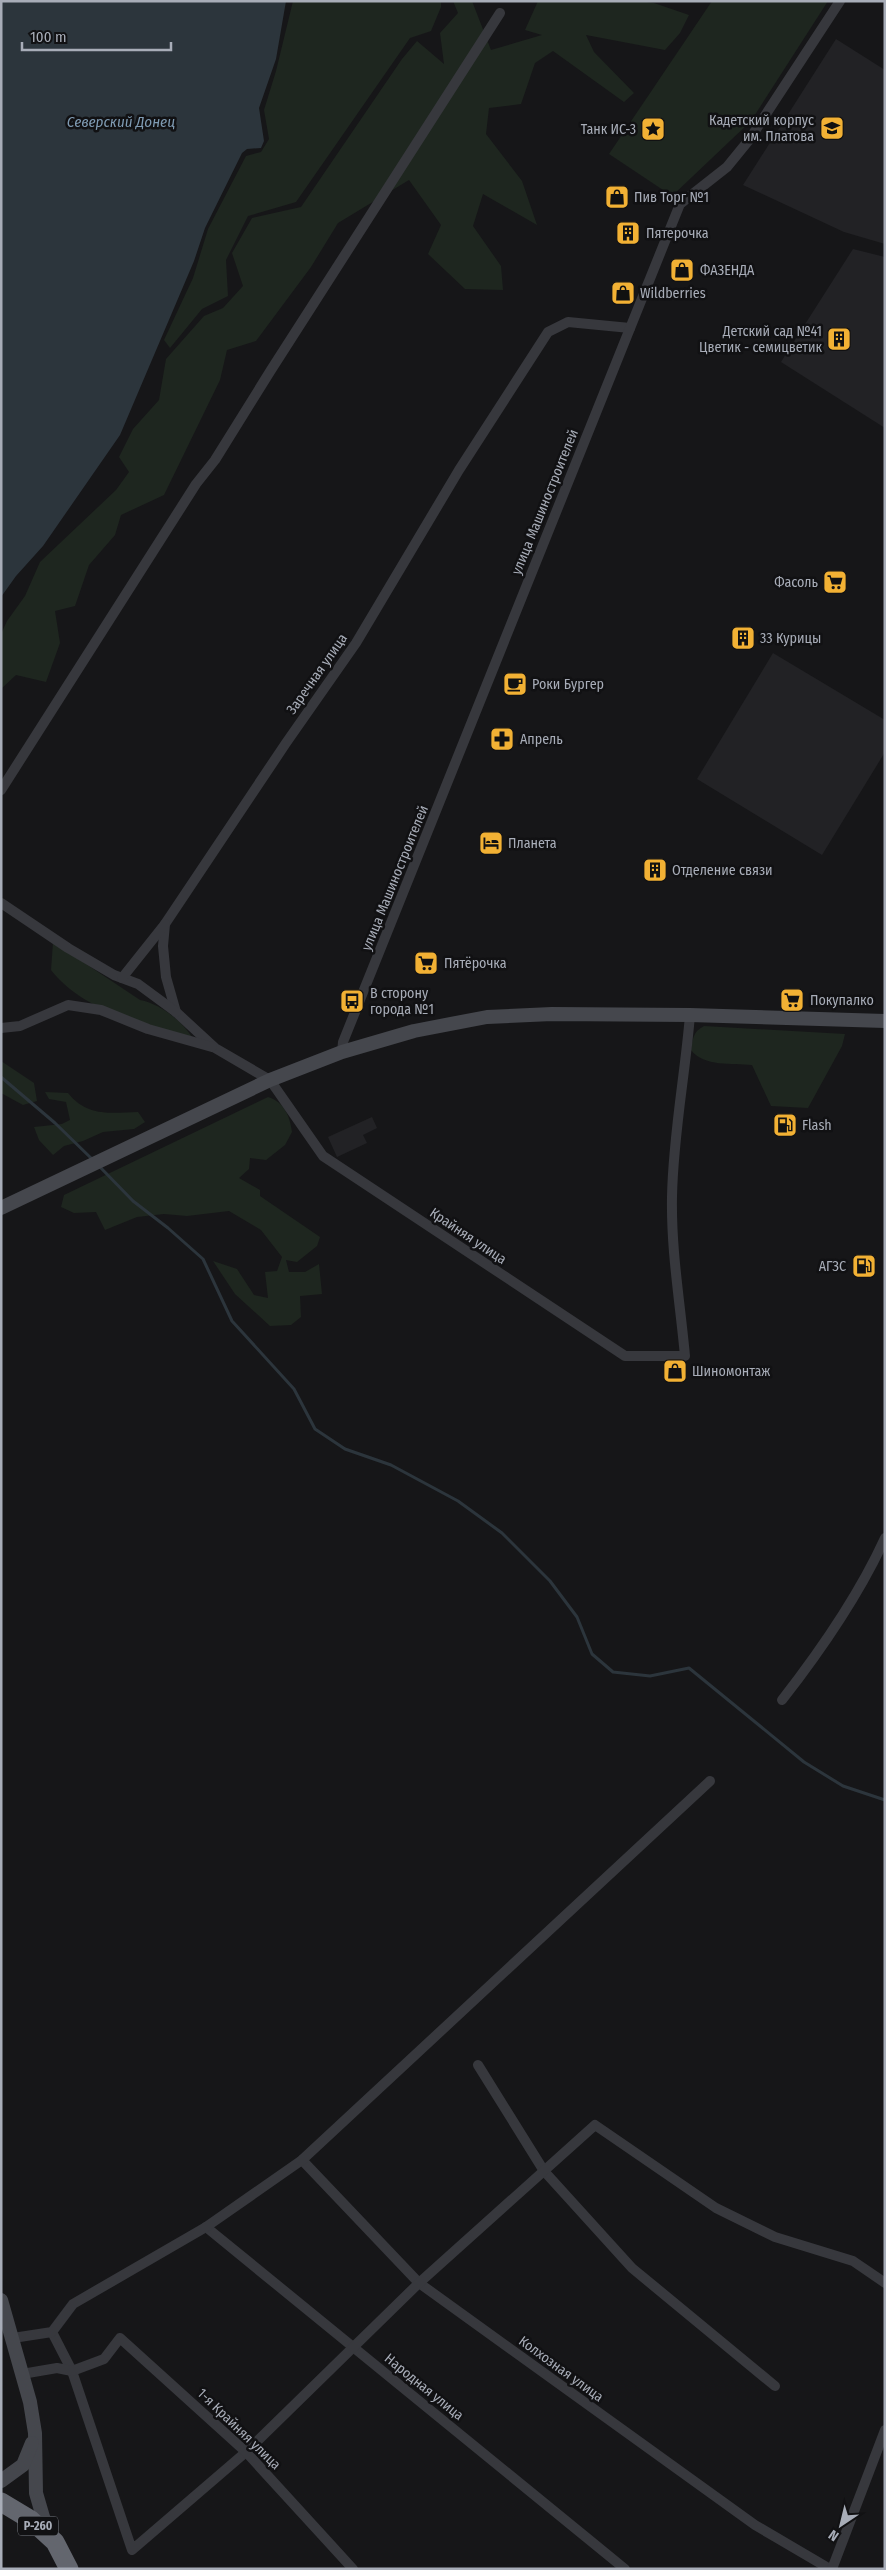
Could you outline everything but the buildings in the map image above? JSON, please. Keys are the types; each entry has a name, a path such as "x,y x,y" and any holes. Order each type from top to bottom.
{"highway":[{"name":"Р-260","path":"1,2502 31,2520 54,2542 66,2566"}],"street":[{"name":"улица Машиностроителей","path":"342,1052 343,1042 680,204 727,167 749,140 840,1"},
{"path":"1,790 196,484 215,460 500,13"},
{"name":"Заречная улица","path":"270,1080 215,1048 176,1012 167,988 165,973 163,946 165,924 286,743 356,643 459,470 548,332 568,322 630,328"},
{"path":"1,903 68,948 122,978 138,984 176,1012"},
{"path":"122,978 165,924"},
{"path":"1,1028 20,1026 68,1005 101,1010 148,1030 215,1048"},
{"path":"1,1208 270,1080 342,1052 414,1031 486,1016 552,1014 690,1015 885,1022"},
{"name":"Крайняя улица","path":"270,1080 322,1156 625,1356 685,1356 673,1253 672,1198 674,1154 690,1015"},
{"path":"782,1700 820,1648 875,1560 885,1538"},
{"path":"12,2338 52,2332 73,2304 206,2227 302,2160 710,1781"},
{"path":"478,2065 544,2171 632,2268 775,2386"},
{"path":"52,2332 72,2371 132,2550 246,2452 419,2283 595,2125 716,2208 775,2237 854,2261 885,2283"},
{"name":"Колхозная улица","path":"302,2160 419,2283 755,2525 831,2569"},
{"name":"Народная улица","path":"206,2227 625,2569"},
{"path":"1,2300 30,2402 34,2433 36,2493 43,2517 54,2542"},
{"name":"1-я Крайняя улица","path":"72,2371 104,2359 120,2338 246,2452 353,2569"},
{"path":"22,2374 57,2368 72,2371"},
{"path":"831,2569 885,2430"},
{"path":"1,2481 23,2465 30,2452 34,2433"}],"shaded area":[{"path":"293,1 441,1 441,7 431,31 410,38 296,202 248,216 226,260 228,296 202,309 170,348 164,340 193,278 208,229 246,156 261,152 269,139 264,110 276,71"},
{"path":"453,1 472,1 491,50 542,35 525,30 538,1 640,1 654,3 689,15 680,33 665,50 586,35 594,52 634,93 624,102 553,51 535,63 521,104 489,108 486,134 522,181 537,225 483,194 473,226 501,266 503,290 465,289 428,254 441,225 409,180 338,223 311,267 256,341 227,350 220,380 164,495 121,515 115,535 89,565 75,606 55,611 60,643 46,682 16,675 1,689 1,634 7,621 25,596 40,562 116,490 129,472 119,457 133,429 159,400 166,359 204,316 223,308 243,286 232,253 252,218 301,207 402,59 417,41 444,64 440,33 458,13"},
{"path":"712,1 828,1 751,121 672,196 609,154"},
{"name":"Кадетский корпус им. Платова","path":"836,39 885,70 885,244 844,232 743,185"},
{"path":"853,249 885,257 885,428 781,362"},
{"path":"773,653 885,720 885,752 822,855 697,779"},
{"path":"53,942 140,1000 162,1009 182,1025 192,1037 134,1021 97,1006 80,996 64,984 51,970"},
{"path":"704,1026 845,1034 842,1046 808,1108 771,1106 752,1065 711,1062 703,1059 691,1050 694,1036"},
{"path":"1,1061 34,1083 37,1101 23,1105 1,1093"},
{"path":"45,1092 68,1093 83,1106 100,1112 138,1112 145,1122 134,1129 103,1132 83,1141 64,1146 53,1155 39,1140 34,1127 62,1124 70,1120 66,1102 49,1099"},
{"path":"268,1097 278,1102 285,1110 290,1120 292,1132 285,1145 266,1160 250,1158 249,1169 239,1178 260,1190 260,1196 320,1237 317,1246 297,1262 286,1260 289,1272 305,1272 319,1264 322,1294 300,1296 301,1317 291,1325 270,1326 235,1294 213,1261 237,1269 254,1295 268,1298 265,1272 277,1271 282,1257 261,1230 229,1211 187,1216 164,1214 137,1217 105,1230 96,1212 74,1213 61,1207 64,1195"},
{"path":"372,1117 377,1128 363,1135 367,1143 337,1157 328,1137"}],"water":[{"name":"Северский Донец","path":"1,1 286,1 276,59 259,108 264,141 261,148 247,149 242,153 205,228 194,261 120,435 43,546 16,576 1,597"}],"waterway":[{"path":"1,1077 55,1123 93,1160"},
{"path":"99,1166 133,1201 168,1228 203,1259 232,1321 294,1389 315,1429 345,1449 391,1465 458,1501 502,1533 550,1581 577,1617 592,1654 613,1672 650,1676 689,1668 804,1762 843,1786 885,1800"}],"place":[{"name":"Кадетский корпус им. Платова","path":"832,128"},
{"name":"Танк ИС-3","path":"653,129"},
{"name":"Пив Торг №1","path":"617,197"},
{"name":"Пятерочка","path":"628,233"},
{"name":"ФАЗЕНДА","path":"682,270"},
{"name":"Wildberries","path":"623,293"},
{"name":"Детский сад №41 Цветик - семицветик","path":"839,339"},
{"name":"Фасоль","path":"835,582"},
{"name":"33 Курицы","path":"743,638"},
{"name":"Роки Бургер","path":"515,684"},
{"name":"Апрель","path":"502,739"},
{"name":"Планета","path":"491,843"},
{"name":"Отделение связи","path":"655,870"},
{"name":"Пятёрочка","path":"426,963"},
{"name":"Покупалко","path":"792,1000"},
{"name":"В сторону города №1","path":"352,1001"},
{"name":"Flash","path":"785,1125"},
{"name":"АГЗС","path":"864,1266"},
{"name":"Шиномонтаж","path":"675,1371"}]}
